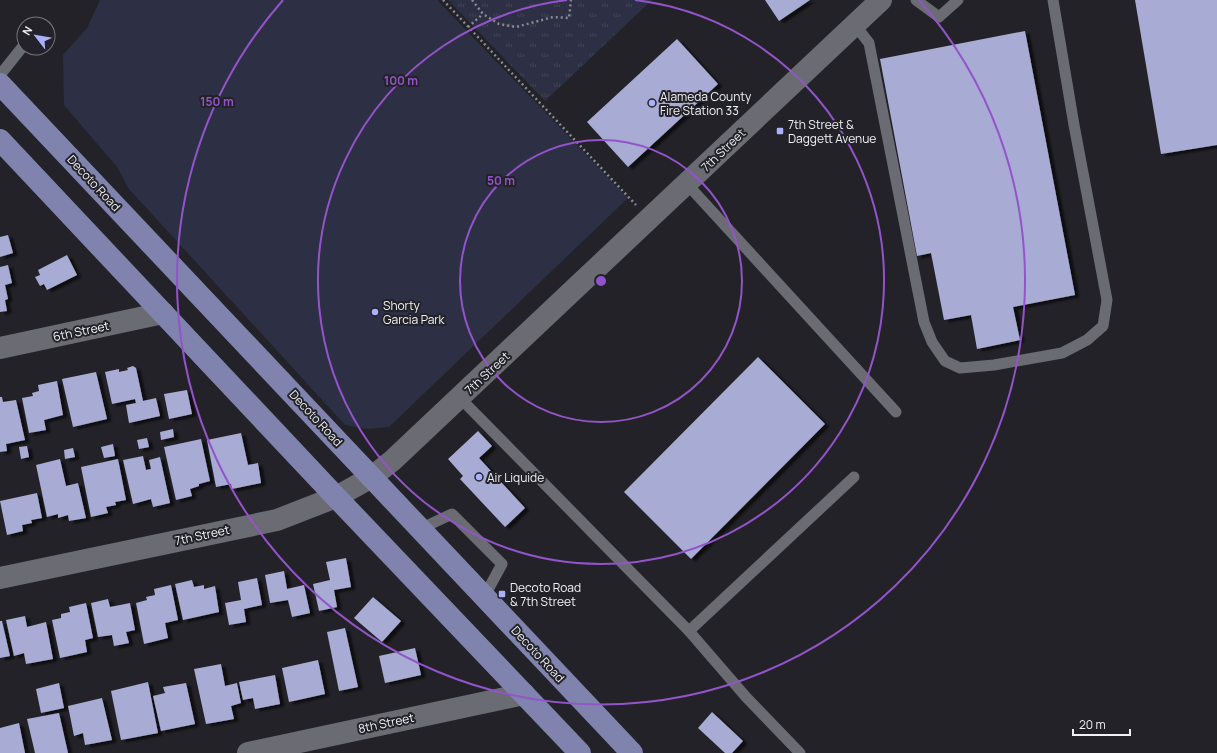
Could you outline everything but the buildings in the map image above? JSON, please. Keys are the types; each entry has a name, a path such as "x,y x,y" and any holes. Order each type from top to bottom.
{"main road":[{"name":"Decoto Road","path":"0,84 632,753"},
{"path":"0,140 336,498 580,753"}],"street":[{"name":"7th Street","path":"0,578 277,520 336,498 372,477 393,460 460,398 882,0"},
{"name":"6th Street","path":"0,348 163,313"},
{"name":"8th Street","path":"248,753 524,694"}],"lane":[{"path":"916,0 939,17 958,0"},
{"path":"855,25 869,43 924,322 932,342 944,361 960,368 994,365 1062,353 1087,340 1103,326 1104,320 1107,300 1052,0"},
{"path":"0,75 16,55"},
{"path":"687,184 896,412"},
{"path":"460,398 689,631 746,697 800,753"},
{"path":"689,631 854,476"},
{"path":"420,529 452,514 502,564 484,597"}],"path":[{"path":"443,0 650,219"},
{"path":"472,0 483,14 499,24 516,27 553,17 569,18 571,0"},
{"path":"468,27 483,14"}],"green space":[{"name":"Shorty Garcia Park","path":"100,0 437,0 628,198 389,427 367,429 345,425 129,189 117,167 64,105 63,55 87,28"},
{"path":"448,0 652,0 545,101"}],"place":[{"name":"Alameda County Fire Station 33","path":"652,103"},
{"name":"7th Street & Daggett Avenue","path":"780,131"},
{"name":"Shorty Garcia Park","path":"375,312"},
{"name":"Air Liquide","path":"479,477"},
{"name":"Decoto Road & 7th Street","path":"502,594"}]}
